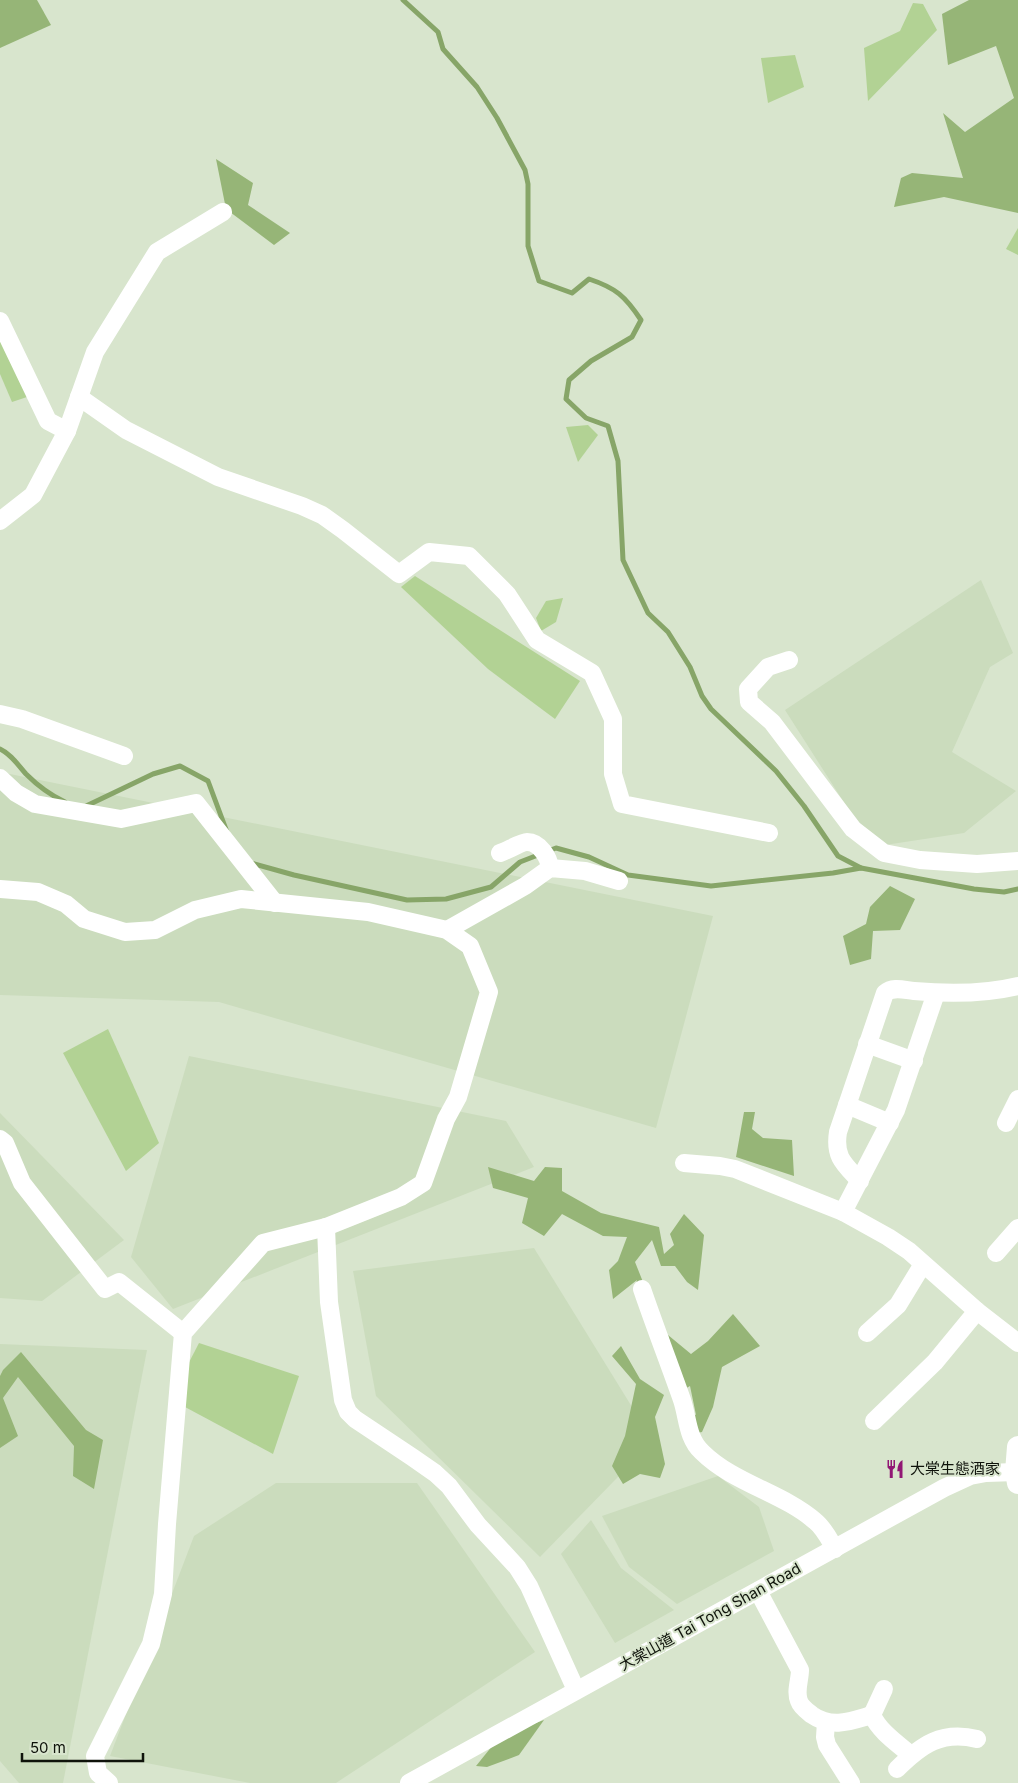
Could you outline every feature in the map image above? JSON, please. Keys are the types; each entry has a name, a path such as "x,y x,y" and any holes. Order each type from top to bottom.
{"street":[{"path":"0,521 33,495 67,431 96,352 158,252 222,212"},
{"path":"0,321 48,421 67,431"},
{"path":"79,397 126,430 218,477 302,506 322,515 399,574 429,552 469,556 507,594 538,640 592,673 613,719 614,774 622,804 769,833"},
{"path":"789,660 768,667 748,689 749,702 772,722 853,829 884,853 920,860 977,864 1018,860"},
{"path":"0,714 22,719 124,756"},
{"path":"0,778 16,793 35,804 121,819 196,803 275,903"},
{"path":"500,853 527,842 545,857 619,881"},
{"path":"447,930 525,886 545,857"},
{"path":"0,890 38,892 66,904 84,919 125,932 155,930 195,910 240,900 368,912 447,930 470,946 489,992 458,1097 446,1119 423,1183 401,1197 326,1227 263,1242 183,1333 163,1594 151,1644 95,1756 98,1773 108,1783"},
{"path":"860,1181 840,1160 836,1146 838,1132 883,997 888,991 896,989 936,993 975,992 1018,986"},
{"path":"843,1212 896,1110 936,993"},
{"path":"867,1044 914,1061"},
{"path":"1006,1123 1018,1098"},
{"path":"847,1105 890,1123"},
{"path":"0,1139 5,1142 22,1183 105,1289 119,1282 183,1333"},
{"path":"684,1163 735,1169 843,1212 909,1251 977,1311 1018,1344"},
{"path":"326,1227 329,1302 343,1400 348,1412 355,1420 435,1473 449,1486 478,1525 517,1567 529,1586 576,1690"},
{"path":"996,1253 1018,1228"},
{"path":"867,1333 898,1305 923,1264"},
{"path":"642,1289 670,1372 682,1401 690,1435 700,1451 715,1463 806,1514 824,1530 835,1548"},
{"path":"874,1421 935,1362 977,1311"},
{"path":"1017,1477 1018,1447"},
{"name":"大棠山道 Tai Tong Shan Road","path":"409,1783 447,1764 576,1690 944,1488 970,1476 986,1473 1017,1477"},
{"path":"758,1591 800,1670 797,1690 798,1701 804,1709 816,1718 840,1724 872,1715"},
{"path":"884,1689 872,1715 890,1738 911,1755"},
{"path":"826,1722 825,1737 827,1745 851,1783"},
{"path":"897,1769 911,1755 930,1742 940,1738 964,1736 977,1739"}],"shaded area":[{"path":"981,580 1013,653 990,667 952,752 1016,791 964,833 885,845 861,829 785,710"},
{"path":"0,772 713,916 656,1128 219,1002 0,995"},
{"path":"189,1056 506,1121 534,1167 173,1309 131,1257"},
{"path":"0,1113 124,1240 42,1301 0,1298"},
{"path":"534,1248 653,1441 540,1557 376,1396 353,1271"},
{"path":"0,1344 147,1350 63,1783 19,1783 0,1761"},
{"path":"718,1476 759,1507 774,1551 677,1604 629,1567 602,1516"},
{"path":"276,1483 417,1483 535,1652 336,1783 250,1783 110,1756 194,1536"},
{"path":"591,1520 621,1568 674,1610 615,1643 561,1554"}],"green space":[{"path":"0,0 37,0 51,25 0,48"},
{"path":"969,0 1018,0 1018,213 944,197 894,207 901,178 912,173 963,178 943,113 965,132 1014,98 996,46 948,65 942,14"},
{"path":"913,3 923,4 937,30 868,101 864,48 900,31"},
{"path":"795,55 804,87 768,103 761,58"},
{"path":"216,159 253,183 248,205 290,233 274,245 226,209"},
{"path":"1018,228 1018,255 1006,249"},
{"path":"0,338 30,396 12,402 0,374"},
{"path":"588,425 598,435 578,462 566,427"},
{"path":"415,576 580,681 555,719 488,669 401,587"},
{"path":"563,598 556,622 541,631 536,618 546,601"},
{"path":"890,886 915,899 900,930 873,931 871,959 850,965 843,936 866,924 870,907"},
{"path":"108,1029 159,1143 126,1171 63,1053"},
{"path":"744,1112 755,1112 752,1129 763,1138 792,1140 794,1176 736,1157"},
{"path":"488,1167 534,1181 545,1167 562,1168 562,1191 601,1213 659,1227 664,1254 674,1245 670,1234 684,1214 704,1235 698,1290 687,1282 675,1266 661,1266 652,1240 635,1262 645,1287 634,1291 637,1280 613,1299 609,1270 618,1261 627,1237 603,1236 562,1214 544,1236 522,1223 528,1198 493,1188"},
{"path":"733,1314 760,1346 722,1367 713,1407 702,1432 697,1433 689,1412 696,1415 690,1386 683,1390 668,1335 691,1354 708,1341"},
{"path":"199,1343 299,1376 273,1454 185,1407 184,1372"},
{"path":"621,1346 640,1379 664,1395 655,1417 665,1464 660,1478 640,1474 623,1484 612,1466 625,1436 636,1384 612,1356"},
{"path":"21,1352 86,1430 103,1440 94,1489 73,1476 74,1446 18,1377 3,1398 18,1436 0,1448 0,1376 3,1370"},
{"path":"544,1720 519,1755 487,1767 476,1766 497,1740 505,1734"}],"waterway":[{"path":"403,0 438,32 443,49 477,87 497,118 525,170 528,184 528,246 539,281 572,293 589,279 598,282 625,299 641,320 632,337 591,361 569,380 566,399 586,418 608,426 618,461 623,560 648,613 668,632 690,667 702,696 711,709 776,771 804,806 838,856 861,868"},
{"path":"0,749 11,757 39,786 65,802"},
{"path":"84,807 153,774 180,766 208,781 227,832"},
{"path":"251,863 294,875 407,900 446,899 491,887 520,862 556,848 589,857 628,875 711,886 833,873 861,868 974,889 1004,892 1018,889"}],"place":[{"name":"大棠生態酒家","path":"895,1469"}]}
